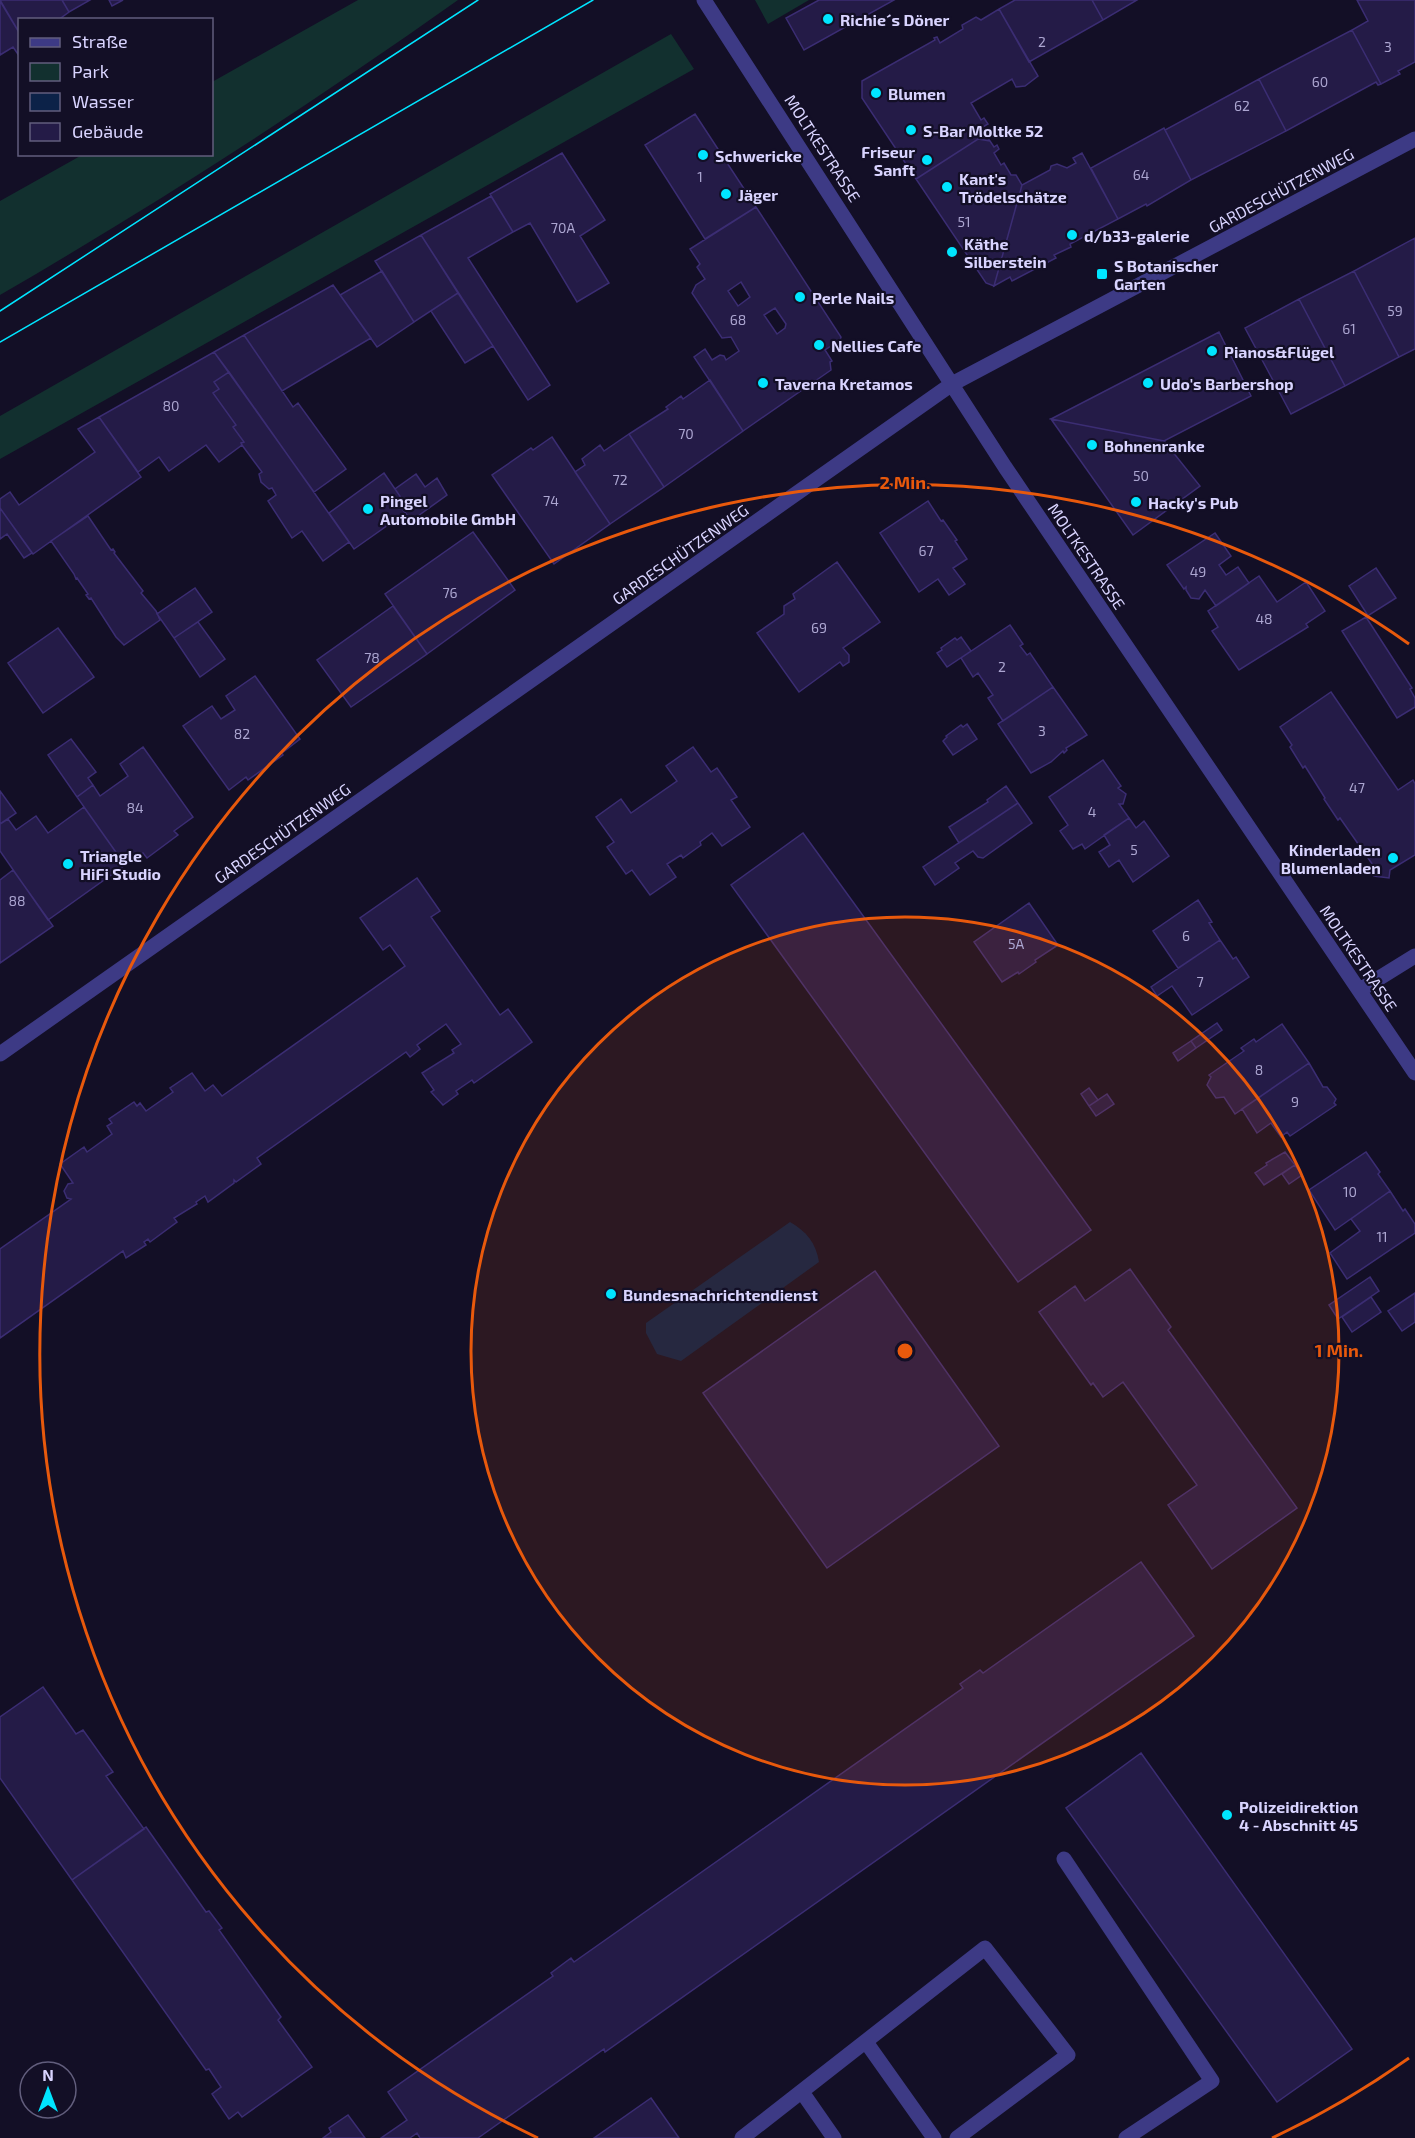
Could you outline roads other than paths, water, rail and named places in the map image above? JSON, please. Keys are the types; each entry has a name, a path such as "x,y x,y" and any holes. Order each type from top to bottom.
{"street":[{"name":"MOLTKESTRASSE","path":"704,0 1063,553 1415,1073"},
{"name":"GARDESCHÜTZENWEG","path":"0,1054 952,384 1415,139"},
{"path":"1359,990 1415,956"},
{"path":"1064,1859 1212,2081 1126,2138"},
{"path":"742,2138 986,1948 1068,2055 957,2138"},
{"path":"866,2042 934,2138"},
{"path":"802,2092 834,2138"}],"water":[{"path":"790,1222 809,1238 819,1262 681,1361 657,1354 646,1333 646,1323"}],"tram line":[{"path":"0,311 478,0"},
{"path":"0,342 593,0"}],"place":[{"name":"Richie´s Döner","path":"828,19"},
{"name":"Blumen","path":"876,93"},
{"name":"S-Bar Moltke 52","path":"911,130"},
{"name":"Schwericke","path":"703,155"},
{"name":"Friseur Sanft","path":"927,160"},
{"name":"Kant's Trödelschätze","path":"947,187"},
{"name":"Jäger","path":"726,194"},
{"name":"d/b33-galerie","path":"1072,235"},
{"name":"Käthe Silberstein","path":"952,252"},
{"name":"S Botanischer Garten","path":"1102,274"},
{"name":"Perle Nails","path":"800,297"},
{"name":"Nellies Cafe","path":"819,345"},
{"name":"Pianos&Flügel","path":"1212,351"},
{"name":"Taverna Kretamos","path":"763,383"},
{"name":"Udo's Barbershop","path":"1148,383"},
{"name":"Bohnenranke","path":"1092,445"},
{"name":"Hacky's Pub","path":"1136,502"},
{"name":"Pingel Automobile GmbH","path":"368,509"},
{"name":"Kinderladen Blumenladen","path":"1393,858"},
{"name":"Triangle HiFi Studio","path":"68,864"},
{"name":"Bundesnachrichtendienst","path":"611,1294"},
{"name":"Polizeidirektion 4 - Abschnitt 45","path":"1227,1815"}]}
